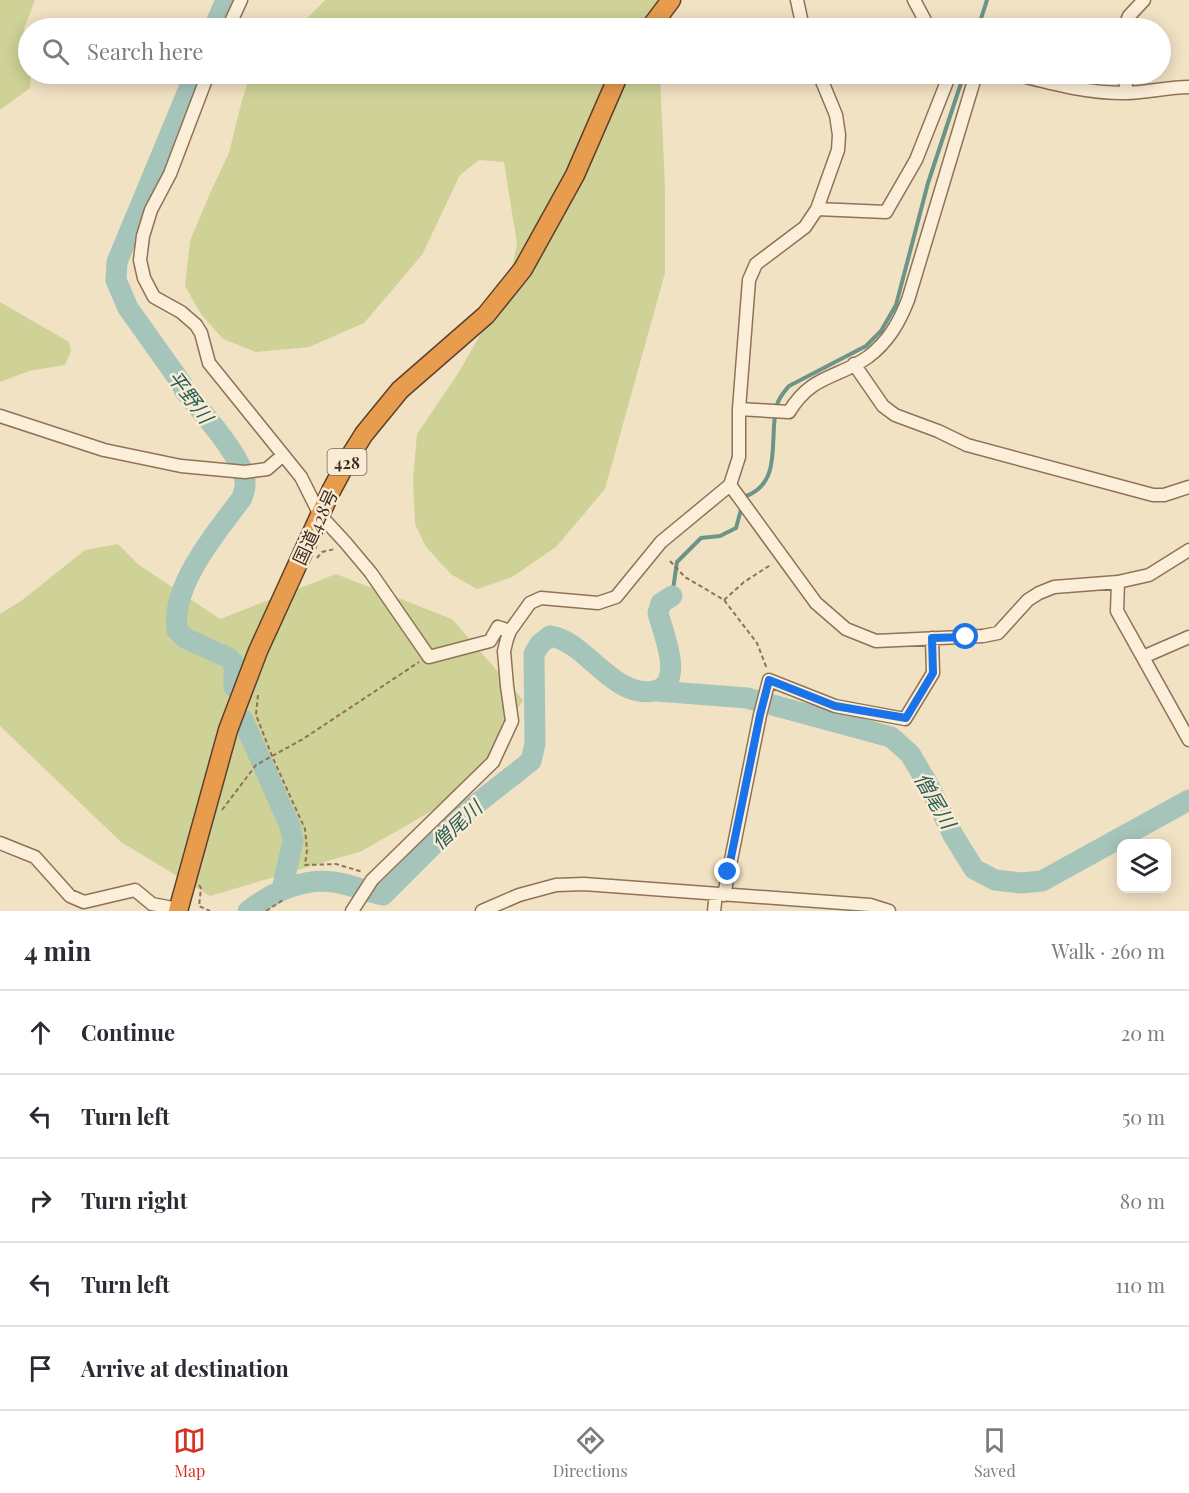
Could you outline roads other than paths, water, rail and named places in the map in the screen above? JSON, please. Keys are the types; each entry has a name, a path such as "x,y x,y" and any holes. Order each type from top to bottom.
{"highway":[{"path":"658,18 672,0"},
{"name":"国道428号","path":"179,908 231,721 258,651 347,461 364,434 382,412 420,371 486,315 523,269 575,176 615,84"}],"street":[{"path":"233,18 241,0"},
{"path":"797,0 801,18"},
{"path":"914,0 924,18"},
{"path":"1128,18 1144,0"},
{"path":"204,84 170,174 151,210 143,236 140,260 144,278 154,297 181,312 196,325 201,333 209,363 301,477 320,515 355,554 429,657 490,641 498,627 510,631"},
{"path":"352,911 372,880 493,762 512,721 504,651 510,631 530,603 541,598 598,603 616,597 661,542 730,485 740,457 739,409 749,280 756,264 805,227 817,209 838,150 839,135 836,116 823,84"},
{"path":"817,209 886,212 916,160 946,84"},
{"path":"739,409 789,412 799,397 813,385 867,357 888,339 900,320 940,198 973,84"},
{"path":"1052,84 1075,90 1127,93 1189,87"},
{"path":"1126,84 1127,93"},
{"path":"854,364 883,406 895,415 967,445 1153,495 1164,495 1189,487"},
{"path":"0,416 104,450 182,466 245,472 267,468 282,456"},
{"path":"730,485 816,603 846,629 876,641 983,636 998,633 1028,600 1039,593 1054,587 1118,582 1149,575 1189,550"},
{"path":"1118,582 1117,611 1189,740"},
{"path":"1143,657 1189,637"},
{"path":"714,911 720,895 769,680 835,706 906,718 933,673 932,638"},
{"path":"0,843 35,857 70,896 84,902 135,890 152,904 179,908"},
{"path":"482,911 519,895 556,885 584,884 870,905 889,911"}],"waterway":[{"name":"平野川","path":"218,18 226,0"},
{"path":"981,18 987,0"},
{"name":"平野川","path":"191,84 117,262 116,280 128,308 184,390 228,446 245,480 242,498 208,543 188,578 177,613 177,630 185,638 229,658 234,664 234,687"},
{"path":"745,499 766,480 772,457 778,402 789,386 866,346 881,331 896,305 928,183 961,84"},
{"path":"672,596 677,562 701,538 720,536 736,528 742,506"},
{"name":"僧尾川","path":"248,911 277,892 310,882 339,883 383,895 466,812 531,761 535,744 534,654 540,644 550,636 563,640 576,648 626,686 639,691 654,691 664,687 671,669 658,613 661,603 672,596"},
{"name":"僧尾川","path":"657,691 747,698 891,737 910,754 928,784 953,835 974,869 995,880 1021,883 1042,881 1189,800"},
{"name":"平野川","path":"243,720 290,826 293,841 282,889"}]}
